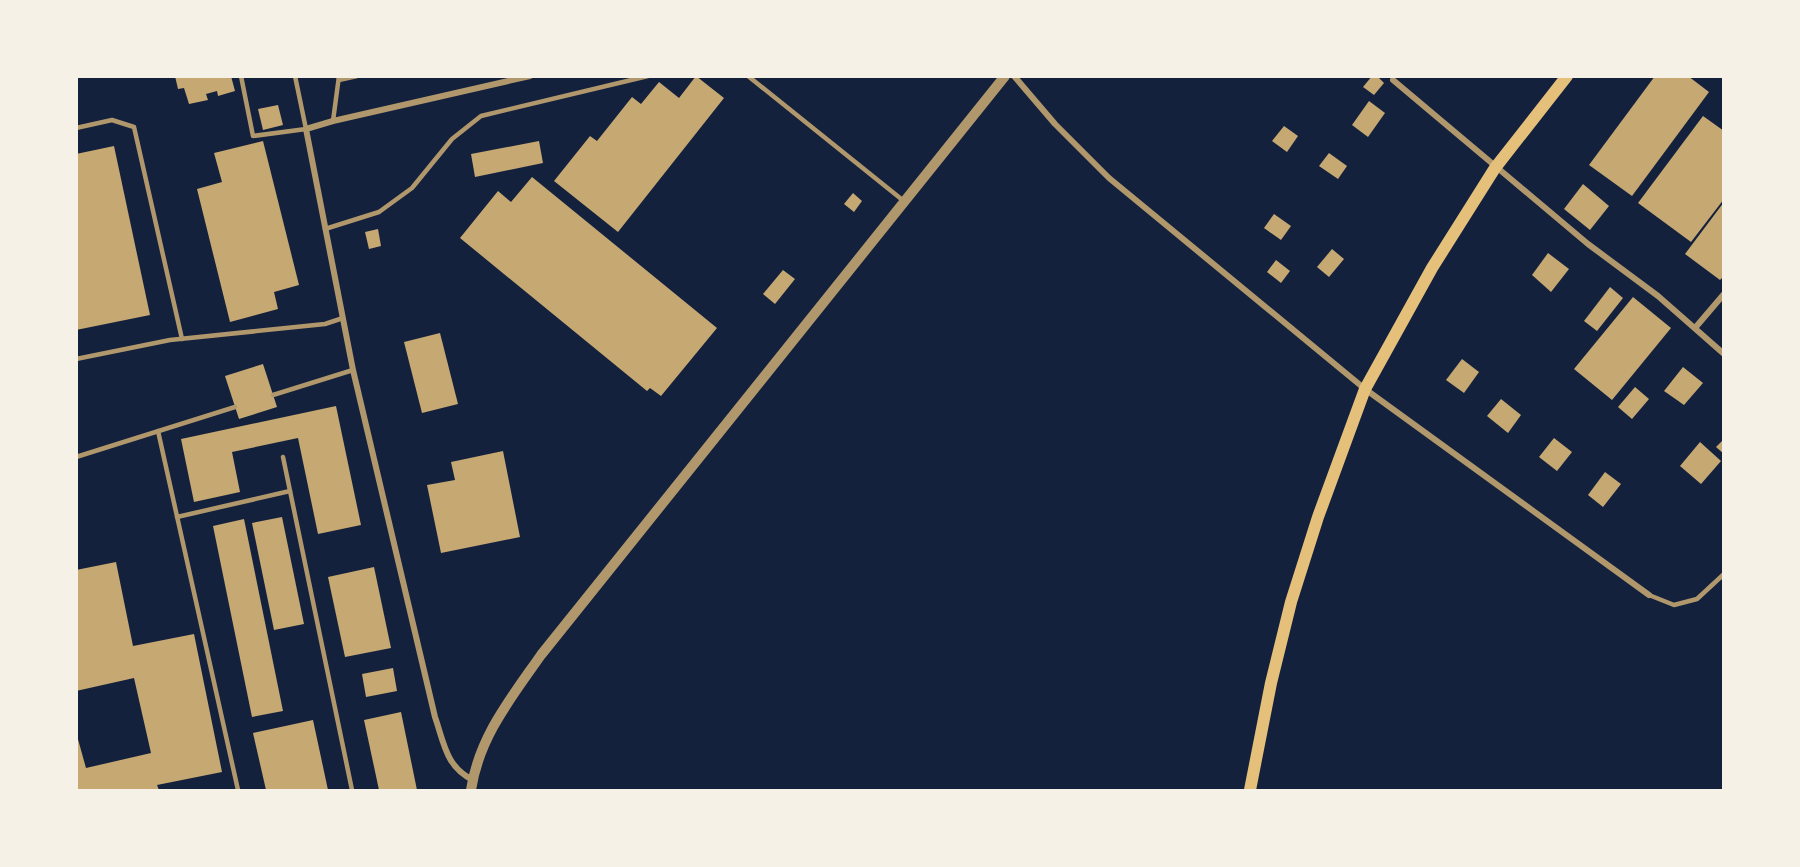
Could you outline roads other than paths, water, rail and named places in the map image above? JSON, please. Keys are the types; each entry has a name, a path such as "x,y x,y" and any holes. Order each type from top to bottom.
{"main road":[{"path":"1250,790 1270,683 1291,602 1318,517 1365,389 1432,267 1495,168 1567,76"}],"street":[{"path":"472,785 451,763 435,717 353,370 306,129 530,76"},
{"path":"472,785 480,752 491,728 541,654 1005,76"},
{"path":"1014,76 1055,124 1109,178 1365,389 1649,595"},
{"path":"1391,78 1495,168 1588,244 1658,296 1724,354"},
{"path":"1695,328 1724,294"}],"lane":[{"path":"241,76 253,136 306,129 296,76"},
{"path":"333,121 339,78 357,76"},
{"path":"325,229 379,212 412,188 452,139 481,116 648,76"},
{"path":"748,76 905,202"},
{"path":"76,128 112,120 134,127 182,339"},
{"path":"76,359 182,339 325,324 343,318"},
{"path":"273,395 353,370"},
{"path":"76,457 235,407"},
{"path":"158,432 238,790"},
{"path":"283,457 352,790"},
{"path":"177,517 290,492"},
{"path":"1649,595 1674,605 1697,599 1724,574"}]}
